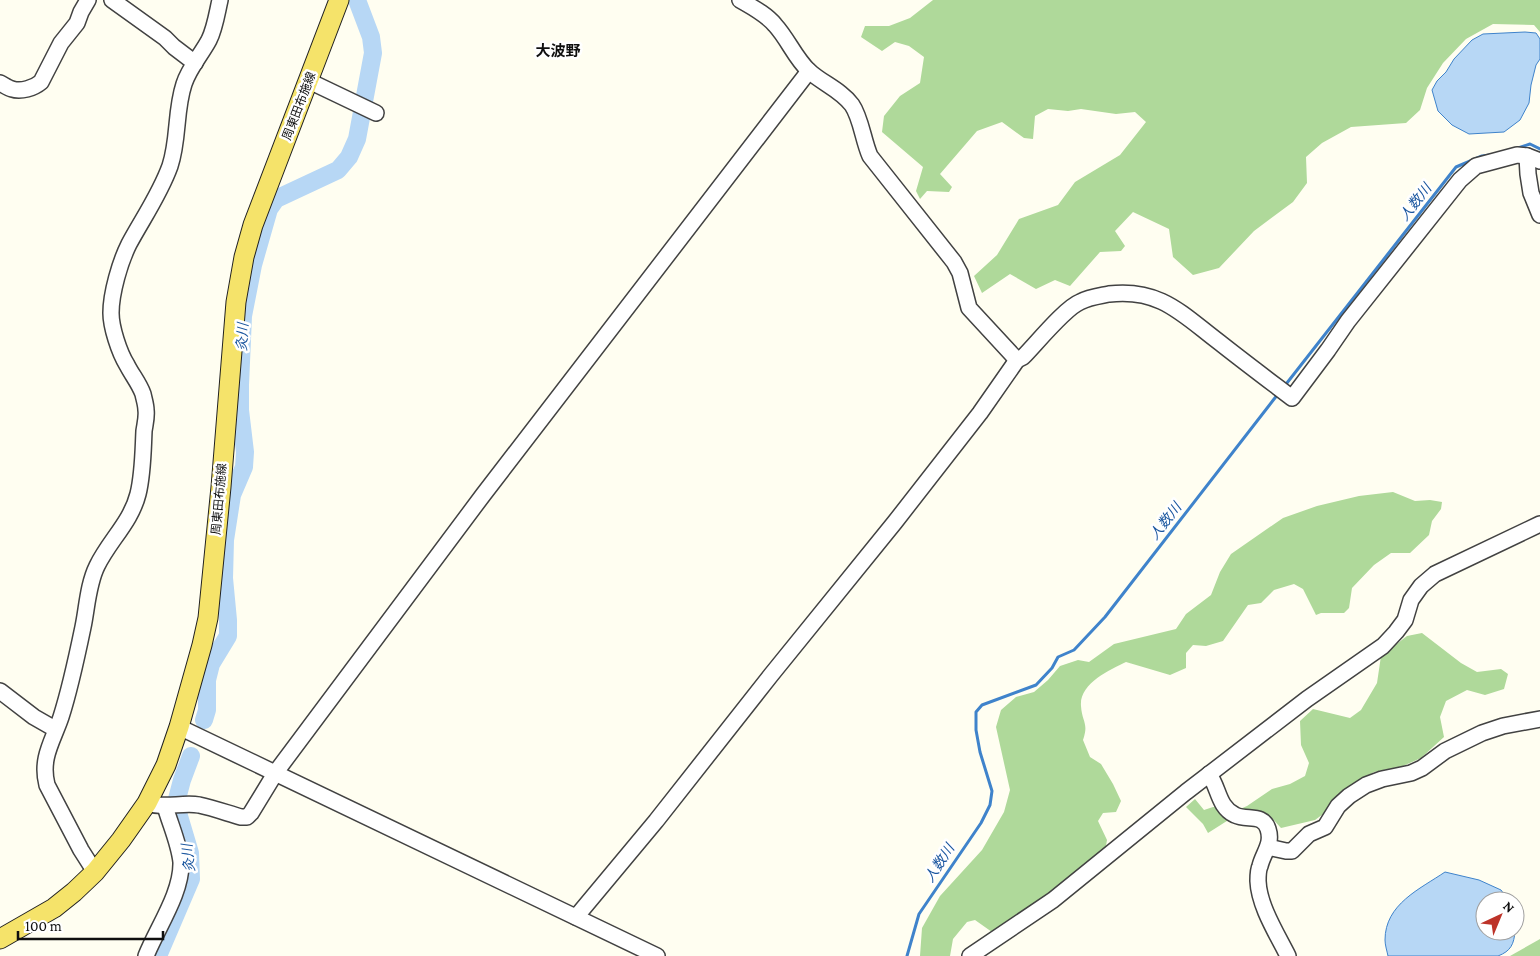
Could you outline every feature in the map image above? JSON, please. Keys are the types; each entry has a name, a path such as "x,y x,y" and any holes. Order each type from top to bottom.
{"main road":[{"name":"周東田布施線","path":"0,939 54,908 74,892 95,872 121,840 161,805 166,765 180,727 208,618 239,279 254,225 339,0"}],"street":[{"path":"0,84 12,90 22,90 36,86 41,82 60,43 77,23 88,0"},
{"path":"112,0 195,62"},
{"path":"95,872 81,850 47,785 45,777 46,754 65,704 93,576 105,552 126,522 139,492 147,411 137,380 120,351 111,314 115,285 126,252 170,167 174,149 178,108 184,84 190,70 210,38 220,0"},
{"path":"740,0 767,17 775,25 809,72 851,104 870,156 954,262 960,273 969,308 1017,360"},
{"path":"146,956 166,915 178,881 181,863 178,846 161,805 199,805 241,818 247,817 276,772 483,495 809,72"},
{"path":"308,80 375,112"},
{"path":"576,917 656,821 895,522 980,413 1017,360 1023,357 1078,302 1097,296 1126,292 1144,294 1171,306 1186,315 1292,398 1348,321 1460,180 1476,166 1517,155 1534,158 1528,174 1531,193 1540,215"},
{"path":"970,956 1053,900 1209,774 1307,699 1383,646 1405,620 1411,600 1421,586 1435,574 1540,524"},
{"path":"0,691 34,717 55,729"},
{"path":"1268,847 1292,851 1309,834 1325,827 1338,806 1366,785 1382,779 1411,773 1422,768 1456,745 1482,734 1504,726 1540,719"},
{"path":"180,727 657,956"},
{"path":"1209,774 1227,810 1236,816 1260,819 1268,830 1270,840 1260,866 1258,881 1261,899 1288,956"}],"green space":[{"path":"933,0 1540,0 1540,32 1534,25 1493,24 1466,39 1443,63 1427,88 1420,110 1406,123 1351,127 1322,143 1306,157 1307,183 1293,202 1254,231 1219,268 1193,275 1173,257 1169,229 1133,212 1115,231 1125,246 1121,251 1100,252 1070,286 1055,280 1036,289 1010,274 982,293 974,276 997,255 1019,219 1058,205 1075,182 1120,155 1146,122 1135,112 1116,114 1081,109 1068,111 1048,109 1035,116 1033,139 1024,138 1002,122 977,131 940,174 952,187 949,192 927,191 920,199 916,191 923,167 882,132 884,116 900,96 920,83 924,57 909,46 895,42 882,51 861,37 865,26 889,26 910,18"},
{"path":"1393,492 1415,501 1430,500 1442,502 1441,509 1432,521 1429,535 1410,553 1391,553 1374,565 1352,588 1349,608 1344,613 1321,613 1316,615 1303,589 1294,584 1274,590 1261,603 1248,605 1223,641 1206,646 1193,645 1186,653 1186,668 1170,675 1126,662 1096,679 1085,691 1082,698 1081,706 1085,726 1083,740 1090,757 1101,764 1121,801 1116,812 1103,813 1098,821 1107,840 1105,851 1077,877 992,932 975,920 967,922 953,939 950,956 920,956 922,928 940,896 982,850 1004,812 1010,790 996,727 1001,710 1016,697 1034,692 1060,666 1078,660 1089,662 1114,644 1176,629 1186,614 1211,595 1220,572 1231,554 1283,518 1317,506 1359,496"},
{"path":"1422,633 1461,663 1477,672 1501,669 1508,674 1504,689 1485,695 1467,690 1446,701 1440,717 1444,737 1421,758 1403,766 1374,772 1344,790 1330,809 1315,820 1281,828 1271,817 1253,814 1230,819 1208,833 1203,824 1186,807 1195,799 1204,810 1213,807 1240,809 1272,789 1290,784 1305,776 1309,763 1301,745 1300,721 1313,709 1350,718 1361,710 1377,683 1381,656 1407,636"},
{"path":"1540,939 1540,956 1510,956"}],"water":[{"path":"1536,33 1540,39 1540,59 1536,65 1531,85 1529,103 1520,120 1504,132 1469,134 1452,125 1438,111 1432,90 1454,59 1472,40 1483,34"},
{"path":"1445,872 1479,880 1501,890 1475,891 1475,941 1514,941 1511,946 1506,952 1498,956 1388,956 1385,940 1391,917 1397,907 1415,891"}],"waterway":[{"name":"灸川","path":"204,720 207,710 207,680 211,664 228,636 224,578 225,540 232,495 244,467 245,452 240,410 243,316 253,265 269,209 276,199 338,170 349,157 357,139 373,53 371,37 357,0"},
{"name":"人数川","path":"1515,149 1530,144 1540,149"},
{"name":"人数川","path":"1283,388 1456,167 1482,156 1490,155"},
{"name":"人数川","path":"907,956 919,914 981,823 990,805 992,791 980,752 976,730 976,712 982,705 1036,685 1052,668 1058,657 1074,650 1105,617 1278,394"},
{"name":"灸川","path":"158,956 191,879 190,853 179,816 177,799 191,756"}],"district":[{"name":"大波野","path":"558,51"}]}
